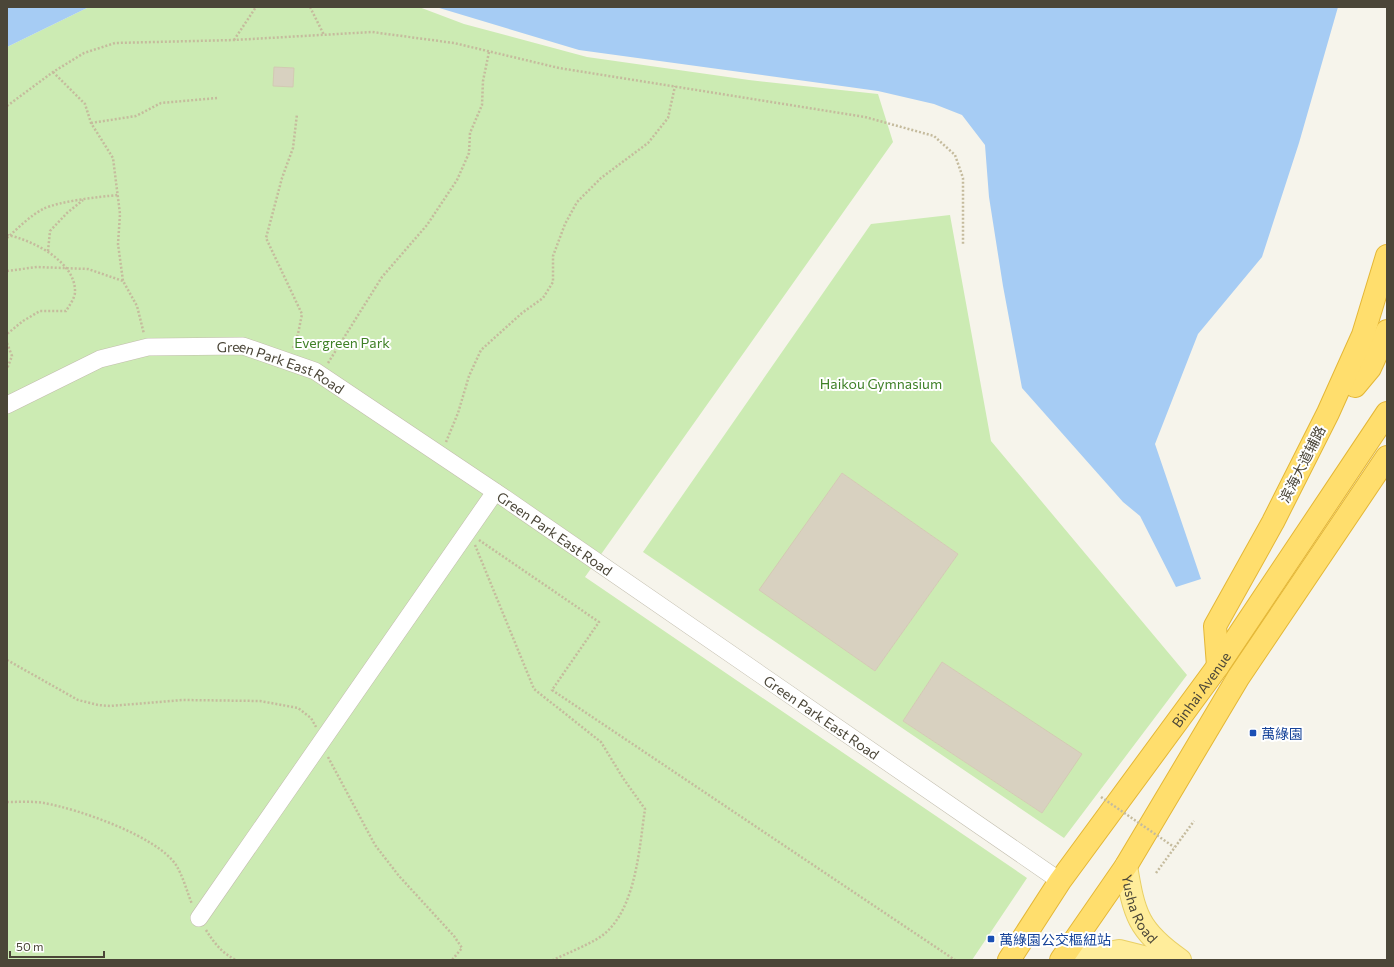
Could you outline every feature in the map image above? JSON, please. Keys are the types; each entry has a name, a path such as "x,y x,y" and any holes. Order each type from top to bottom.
{"highway":[{"name":"滨海大道辅路","path":"1218,666 1215,626 1256,554 1328,413 1363,335 1387,256"},
{"path":"1218,666 1229,624 1252,588 1355,386 1379,328 1387,302"},
{"path":"1355,386 1370,368 1387,331"},
{"name":"Binhai Avenue","path":"1009,960 1060,881 1218,666 1387,413"},
{"name":"Binhai Avenue","path":"1061,960 1126,866 1238,678 1387,457"}],"main road":[{"name":"Yusha Road","path":"1126,866 1131,899 1139,921 1161,947 1180,960"},
{"name":"Yusha Road","path":"1071,960 1119,951 1155,960"}],"street":[{"name":"Green Park East Road","path":"7,405 100,359 148,347 243,346 315,371 495,492 1060,881"},
{"path":"199,918 495,492"}],"path":[{"path":"234,40 256,7"},
{"path":"310,7 324,36"},
{"path":"7,106 53,72 84,53 116,43 234,40 324,36 372,32 454,43 559,68 865,116 934,136 955,155 963,178 963,245"},
{"path":"320,375 382,277 427,224 458,180 469,153 470,133 482,105 483,81 489,52"},
{"path":"53,72 85,104 91,123 113,158 120,214 118,244 123,281 137,306 148,347"},
{"path":"441,456 458,413 469,376 481,350 511,322 543,298 553,282 553,256 565,224 577,202 601,178 648,143 668,118 675,86"},
{"path":"91,123 136,116 161,103 217,98"},
{"path":"287,362 298,334 302,314 287,278 266,238 282,178 293,148 297,114"},
{"path":"7,334 23,321 40,312 66,312 76,294 74,278 48,251 8,236 19,226 44,209 84,199 118,195"},
{"path":"48,251 50,231 67,213 84,199"},
{"path":"7,271 37,266 88,269 123,281"},
{"path":"7,344 12,356 7,369"},
{"path":"477,539 599,622 552,690 905,925 955,960"},
{"path":"473,542 534,689 602,742 623,778 645,809 636,875 621,914 598,938 553,960"},
{"path":"7,660 78,700 98,705 110,706 183,700 260,702 298,708 311,718 319,731 321,742 374,844 399,876 454,936 462,948 452,960"},
{"path":"1101,797 1174,847"},
{"path":"7,802 43,803 93,816 146,840 164,851 176,865 199,918 213,942 226,955 236,960"},
{"path":"1156,873 1194,821"}],"green space":[{"name":"Evergreen Park","path":"89,7 419,7 464,24 587,57 749,80 878,94 893,142 585,577 1027,878 972,960 7,960 7,47"},
{"name":"Haikou Gymnasium","path":"950,215 991,441 1187,675 1064,838 643,552 871,224","holes":["842,473 958,554 875,671 760,590","942,662 1081,754 1042,813 903,721"]}],"water":[{"path":"7,7 89,7 7,47"},
{"path":"436,7 1338,7 1299,143 1262,257 1198,334 1155,444 1201,579 1176,587 1140,516 1123,502 1022,388 1003,286 989,197 985,145 962,115 934,104 878,91 579,50"}],"building":[{"path":"274,67 294,68 293,87 273,86"},
{"path":"842,473 958,554 875,671 759,590"},
{"path":"942,662 1082,754 1042,813 903,721"}],"place":[{"name":"萬綠園","path":"1253,733"},
{"name":"萬綠園公交樞紐站","path":"991,939"}]}
